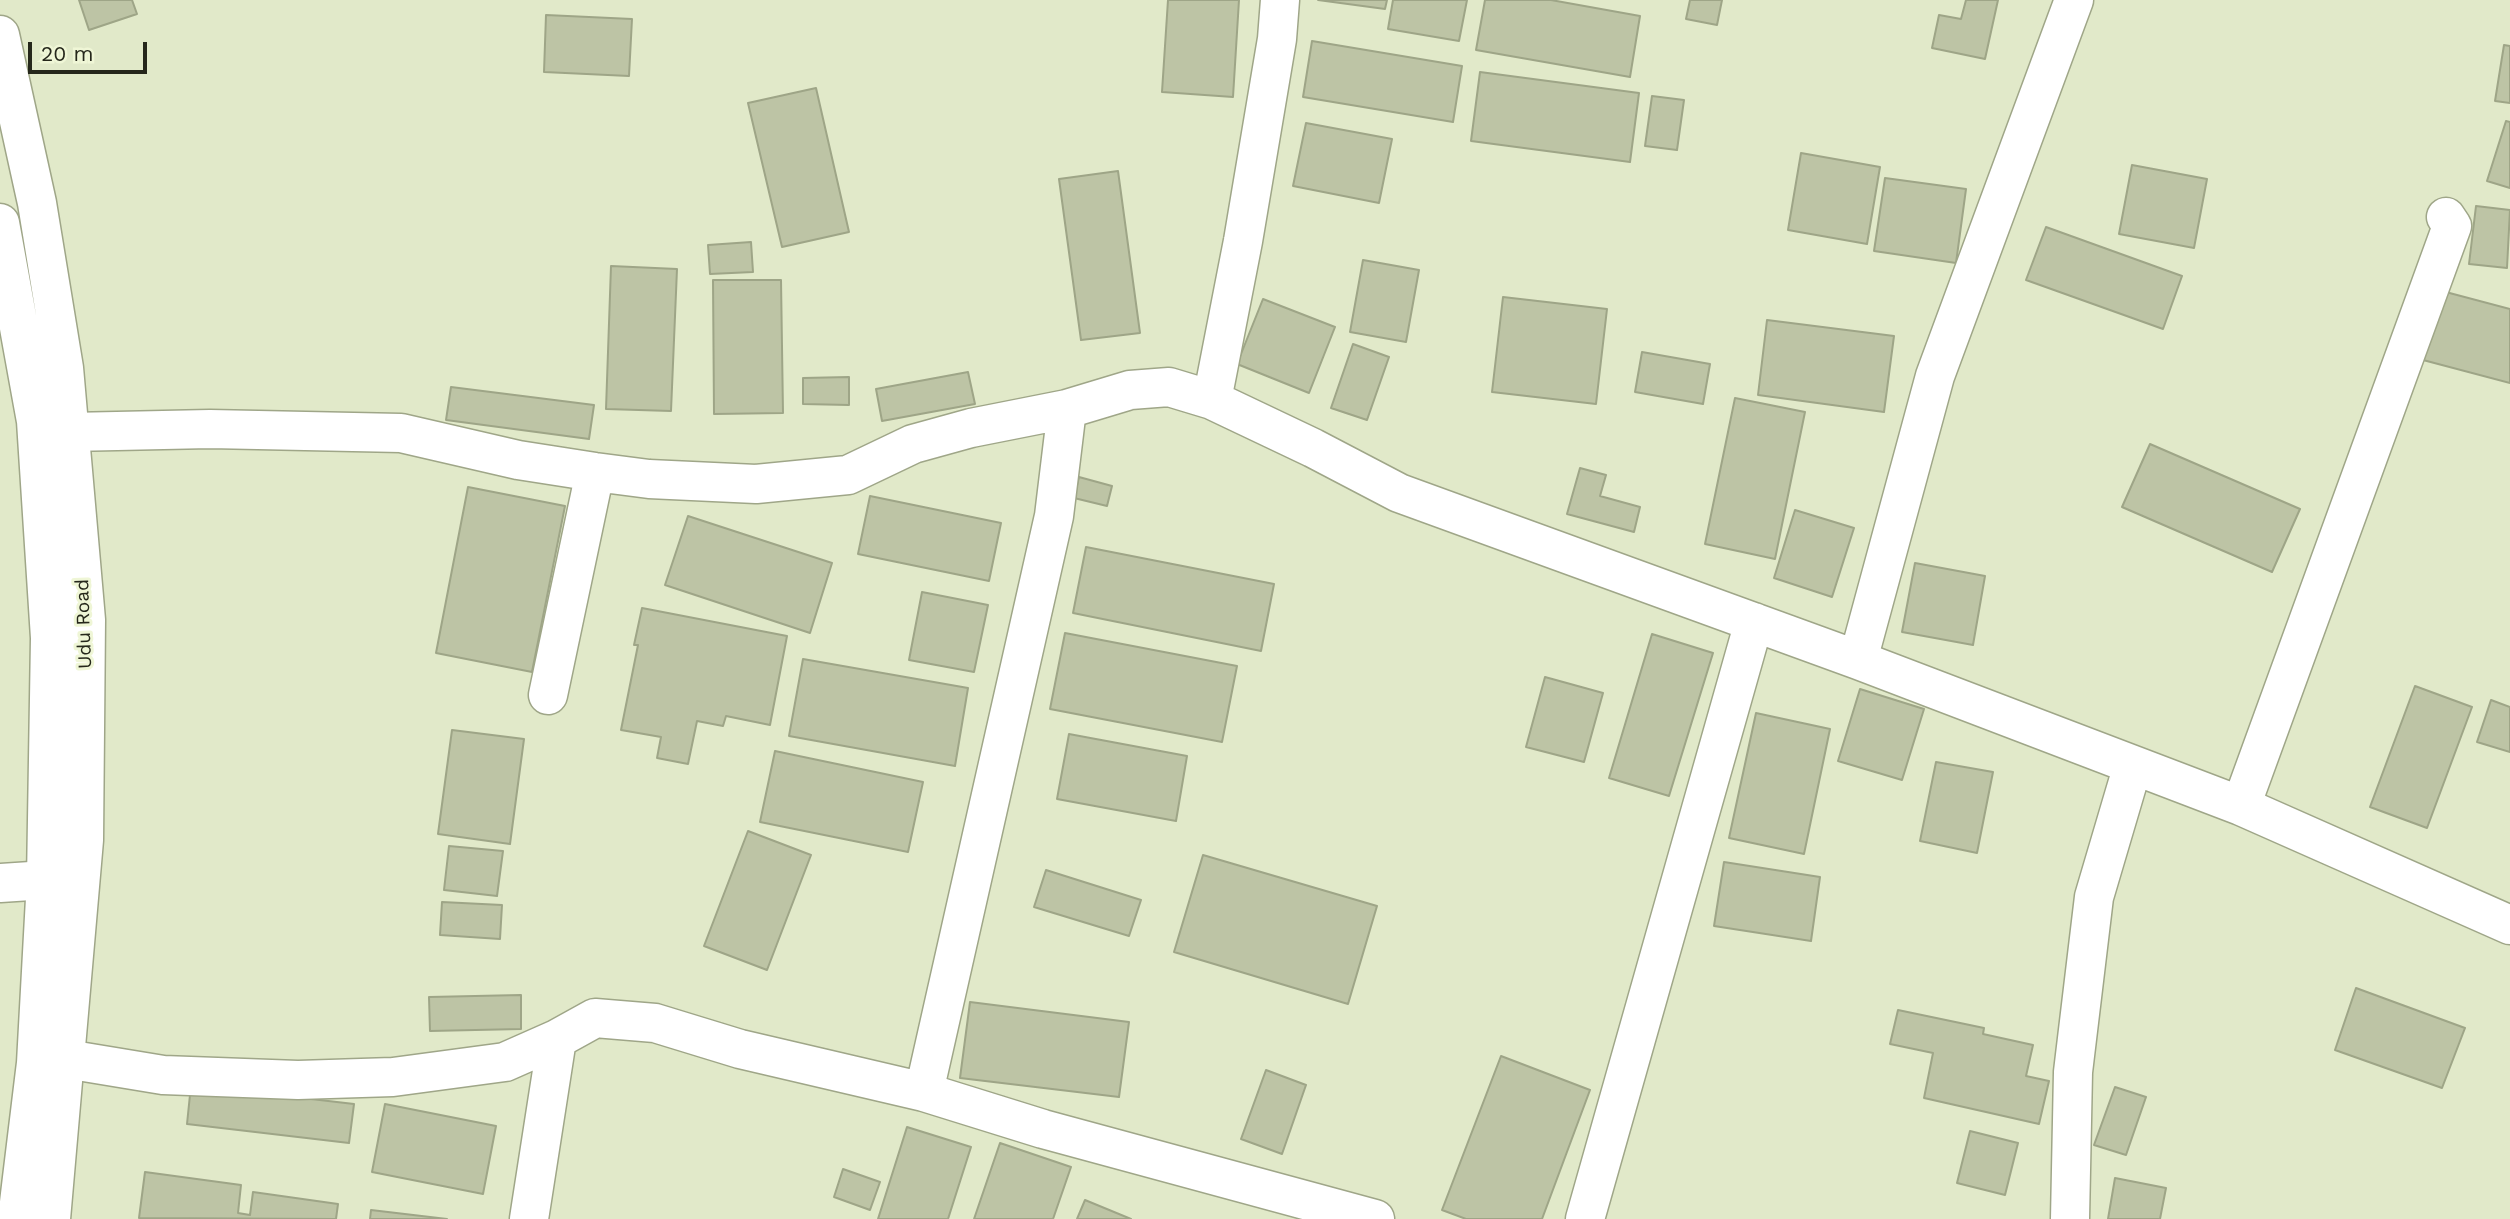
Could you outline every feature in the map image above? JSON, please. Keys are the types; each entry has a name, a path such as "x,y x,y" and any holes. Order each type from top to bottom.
{"street":[{"path":"1212,400 1266,107 1280,0"},
{"path":"1858,660 1935,376 2074,0"},
{"name":"Udu Road","path":"0,36 37,203 64,368 86,620 84,840 51,1219"},
{"path":"2241,806 2452,226 2446,217"},
{"name":"Udu Road","path":"0,223 36,421 50,638 46,880 36,1063 18,1219"},
{"path":"70,432 210,429 401,433 518,460 649,479 756,484 848,475 913,444 971,428 1067,409 1130,390 1169,387 1212,400 1313,447 1399,493 1858,660 2241,806 2510,925"},
{"path":"924,1092 1054,516 1067,409"},
{"path":"548,695 595,471"},
{"path":"1585,1219 1754,622"},
{"path":"2070,1219 2073,1072 2094,897 2133,765"},
{"path":"0,883 46,880"},
{"path":"66,1059 163,1075 298,1080 393,1077 505,1062 557,1039 595,1018 655,1023 740,1049 924,1092 1043,1129 1375,1219"},
{"path":"529,1219 557,1039"}],"building":[{"path":"79,0 132,0 137,14 89,30"},
{"path":"1168,0 1239,0 1233,97 1162,92"},
{"path":"1318,0 1387,0 1385,9"},
{"path":"1393,0 1467,0 1459,41 1388,29"},
{"path":"1485,0 1551,0 1640,16 1630,77 1476,50"},
{"path":"1690,0 1722,0 1717,25 1686,19"},
{"path":"1966,0 1998,0 1985,59 1932,48 1939,15 1961,19"},
{"path":"546,15 632,19 629,76 544,72"},
{"path":"1312,41 1462,66 1453,122 1303,97"},
{"path":"2504,45 2510,46 2510,103 2495,101"},
{"path":"1480,72 1639,93 1630,162 1471,141"},
{"path":"816,88 849,232 782,247 748,103"},
{"path":"1652,96 1684,100 1677,150 1645,146"},
{"path":"2506,121 2510,122 2510,188 2487,181"},
{"path":"1306,123 1392,139 1379,203 1293,186"},
{"path":"1801,153 1880,167 1867,244 1788,230"},
{"path":"2132,165 2207,179 2194,248 2119,234"},
{"path":"1118,171 1140,333 1081,340 1059,179"},
{"path":"1885,178 1966,189 1956,263 1874,251"},
{"path":"2476,206 2510,210 2507,268 2469,264"},
{"path":"2046,227 2182,276 2163,329 2026,280"},
{"path":"751,242 753,272 710,274 708,245"},
{"path":"1363,260 1419,270 1406,342 1350,332"},
{"path":"611,266 677,269 671,411 606,409"},
{"path":"713,280 781,280 783,413 714,414"},
{"path":"2442,291 2510,309 2510,383 2423,360"},
{"path":"1503,297 1607,309 1596,404 1492,392"},
{"path":"1263,299 1335,327 1309,393 1237,364"},
{"path":"1767,320 1894,336 1884,412 1758,395"},
{"path":"1353,344 1389,357 1367,420 1331,408"},
{"path":"1642,352 1710,364 1703,404 1635,392"},
{"path":"968,372 975,404 882,421 876,389"},
{"path":"849,377 849,405 803,404 803,378"},
{"path":"451,387 594,405 589,439 446,420"},
{"path":"1735,398 1805,412 1775,559 1705,544"},
{"path":"2150,444 2300,509 2272,572 2122,507"},
{"path":"1580,468 1606,475 1600,496 1640,507 1634,532 1567,514"},
{"path":"1079,477 1112,486 1107,506 1074,498"},
{"path":"468,487 565,506 532,672 436,653"},
{"path":"870,496 1001,523 989,581 858,554"},
{"path":"1795,510 1854,528 1832,597 1774,578"},
{"path":"688,516 832,563 810,633 665,585"},
{"path":"1086,547 1274,584 1261,651 1073,613"},
{"path":"1915,563 1985,576 1973,645 1902,632"},
{"path":"922,592 988,605 974,672 909,660"},
{"path":"642,608 787,636 770,725 726,716 723,726 697,721 688,764 657,758 661,737 621,730 638,645 634,645"},
{"path":"1065,633 1237,666 1222,742 1050,709"},
{"path":"1652,634 1713,653 1669,796 1609,778"},
{"path":"803,659 968,688 955,766 789,736"},
{"path":"1545,677 1603,693 1584,762 1526,747"},
{"path":"2415,686 2472,707 2427,828 2370,807"},
{"path":"1860,689 1924,709 1902,780 1838,761"},
{"path":"2491,700 2510,707 2510,752 2477,742"},
{"path":"1756,713 1830,729 1804,854 1729,838"},
{"path":"452,730 524,739 510,844 438,834"},
{"path":"1069,734 1187,756 1176,821 1057,799"},
{"path":"775,751 923,782 908,852 760,822"},
{"path":"1936,762 1993,772 1977,853 1920,841"},
{"path":"748,831 811,855 767,970 704,946"},
{"path":"449,846 503,851 497,896 444,890"},
{"path":"1203,855 1377,906 1348,1004 1174,952"},
{"path":"1724,862 1820,877 1811,941 1714,926"},
{"path":"1046,870 1141,900 1129,936 1034,907"},
{"path":"442,902 502,905 500,939 440,935"},
{"path":"2356,988 2465,1028 2442,1088 2335,1050"},
{"path":"521,995 521,1029 430,1031 429,997"},
{"path":"970,1002 1129,1022 1119,1097 960,1078"},
{"path":"1898,1010 1984,1028 1983,1034 2033,1045 2026,1076 2049,1081 2039,1124 1924,1098 1933,1053 1890,1044"},
{"path":"1501,1056 1590,1090 1542,1219 1466,1219 1442,1210"},
{"path":"1266,1070 1306,1085 1282,1154 1241,1139"},
{"path":"191,1085 354,1104 349,1143 187,1124"},
{"path":"2115,1087 2146,1097 2126,1155 2094,1145"},
{"path":"385,1104 496,1126 483,1194 372,1172"},
{"path":"907,1127 971,1147 948,1219 878,1219"},
{"path":"1970,1131 2018,1143 2005,1195 1957,1183"},
{"path":"1000,1143 1071,1167 1053,1219 974,1219"},
{"path":"843,1169 880,1182 870,1210 834,1197"},
{"path":"145,1172 241,1185 238,1213 250,1215 253,1192 338,1204 336,1219 139,1218"},
{"path":"2115,1178 2166,1188 2160,1219 2108,1219"},
{"path":"1085,1200 1131,1219 1077,1219"},
{"path":"371,1210 447,1219 370,1219"}]}
